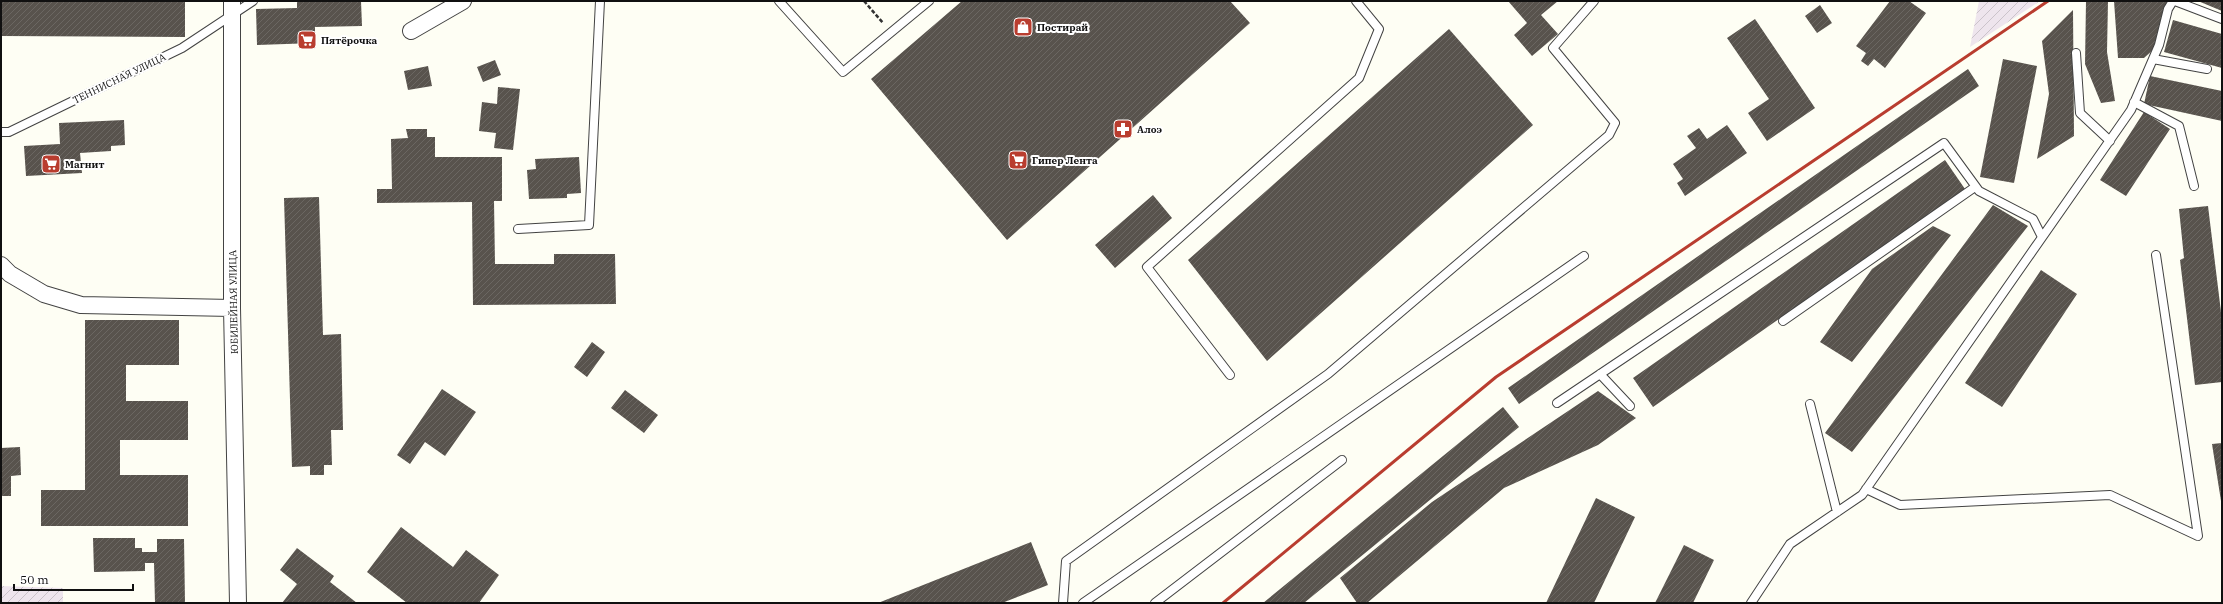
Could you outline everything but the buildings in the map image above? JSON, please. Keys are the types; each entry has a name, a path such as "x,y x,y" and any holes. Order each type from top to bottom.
{"street":[{"path":"411,31 463,1"},
{"name":"ЮБИЛЕЙНАЯ УЛИЦА","path":"233,8 231,111 232,308 238,603"},
{"path":"1,265 10,274 44,294 81,305 232,308"}],"lane":[{"name":"ТЕННИСНАЯ УЛИЦА","path":"1,132 9,132 182,48 233,8 253,1"},
{"path":"518,229 589,225 600,1"},
{"path":"779,1 843,72 930,1"},
{"path":"1230,375 1147,267 1358,78 1379,30 1356,1"},
{"path":"1063,603 1066,561 1328,374 1609,135 1615,123 1553,48 1594,1"},
{"path":"1751,603 1790,544 1862,495 2110,140 2134,102 2159,45 2168,9 2174,1 2222,19"},
{"path":"2076,53 2080,113 2110,140"},
{"path":"2153,59 2207,69"},
{"path":"2134,102 2178,126 2194,186"},
{"path":"1557,403 1944,143 1979,191 2033,219 2042,237"},
{"path":"1782,321 1975,187"},
{"path":"1866,489 1900,505 2110,496 2198,536 2156,255"},
{"path":"1084,603 1584,256"},
{"path":"1600,374 1630,406"},
{"path":"1810,404 1837,512"},
{"path":"1155,603 1342,460"}],"path":[{"path":"864,1 891,33"}],"shaded area":[{"path":"1979,1 2040,1 1970,47"},
{"path":"1,586 63,588 63,603 1,603"}],"railway":[{"path":"1223,603 1496,377 2048,1"}],"place":[{"name":"Постирай","path":"1023,27"},
{"name":"Пятёрочка","path":"307,40"},
{"name":"Алоэ","path":"1123,129"},
{"name":"Гипер Лента","path":"1018,160"},
{"name":"Магнит","path":"51,164"}]}
